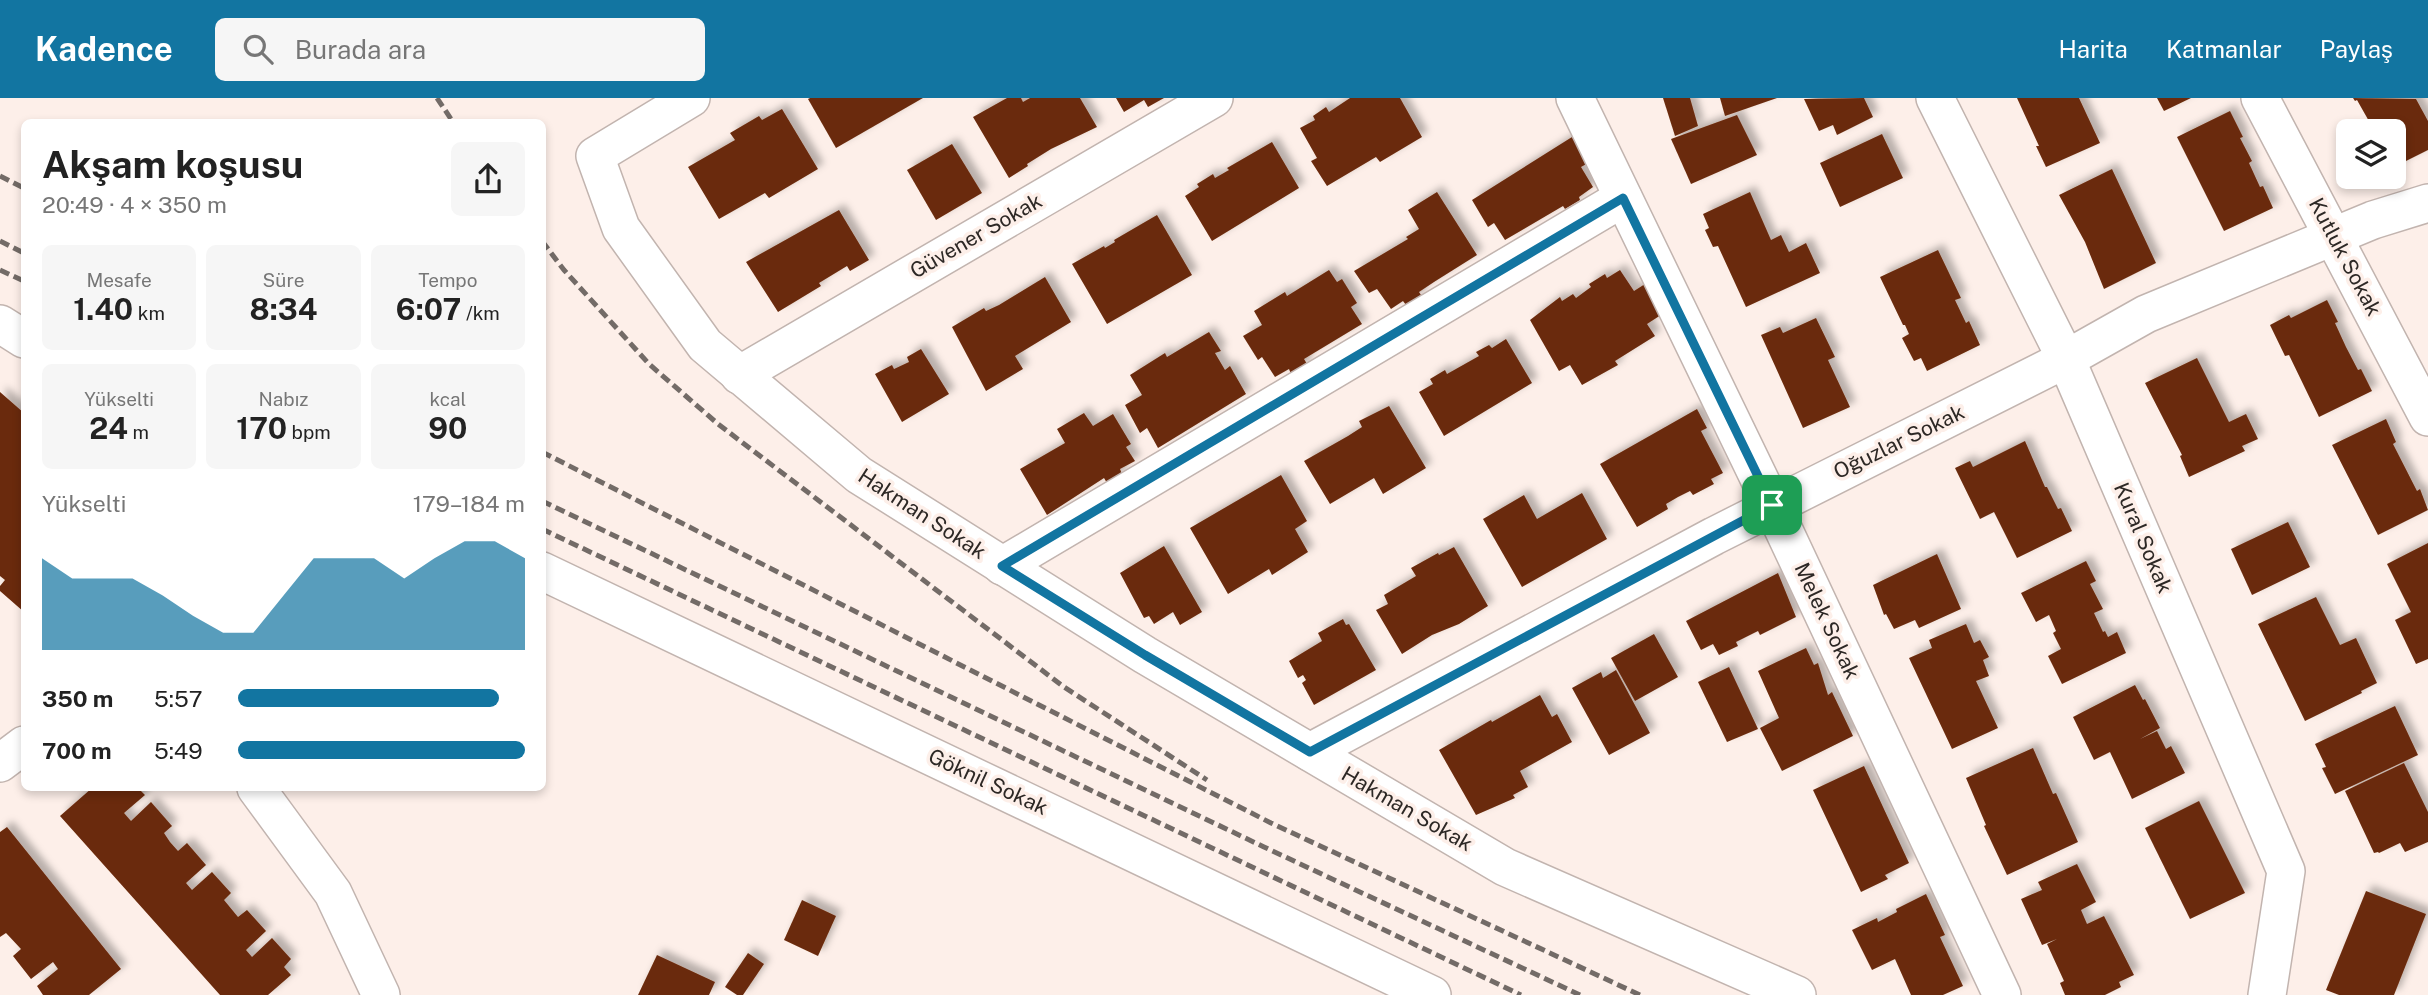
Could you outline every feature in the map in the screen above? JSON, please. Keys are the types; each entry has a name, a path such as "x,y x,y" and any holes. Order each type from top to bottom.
{"street":[{"name":"Hakman Sokak","path":"691,98 595,156 621,228 705,345 859,475 1145,655 1505,867 1797,995"},
{"name":"Güvener Sokak","path":"739,375 1214,98"},
{"name":"Melek Sokak","path":"1575,98 1772,505 2002,995"},
{"name":"Kural Sokak","path":"1935,98 2066,359 2286,871 2267,995"},
{"name":"Kutluk Sokak","path":"2260,98 2428,416"},
{"path":"1002,566 1623,198"},
{"name":"Oğuzlar Sokak","path":"1310,752 1772,505 2066,359 2146,314 2373,220 2428,203"},
{"path":"0,324 21,337"},
{"name":"Göknil Sokak","path":"546,573 1432,995"},
{"path":"0,764 21,747"},
{"path":"259,791 333,892 381,995"}],"building":[{"path":"923,98 836,148 808,99"},
{"path":"1007,98 1021,98 1023,102 1030,98 1080,98 1097,127 1051,149 1009,178 973,117"},
{"path":"1116,98 1164,98 1148,107 1144,100 1124,112"},
{"path":"1350,98 1400,98 1422,137 1380,162 1376,157 1327,186 1311,161 1317,158 1300,128 1315,120 1313,116 1326,107 1329,112"},
{"path":"1663,98 1690,98 1698,126 1675,136"},
{"path":"1720,98 1777,98 1725,116"},
{"path":"1864,98 1873,117 1837,135 1833,125 1819,131 1804,99"},
{"path":"2017,98 2079,98 2100,143 2046,167"},
{"path":"2157,98 2191,98 2164,111"},
{"path":"2353,98 2416,99 2428,121 2428,150 2406,161 2406,119 2368,119 2357,100"},
{"path":"782,109 818,169 769,198 765,193 719,219 688,167 735,140 730,133 759,116 762,120"},
{"path":"2230,111 2252,161 2249,163 2273,208 2224,231 2177,137"},
{"path":"1737,115 1757,155 1691,184 1671,139"},
{"path":"1882,134 1903,178 1840,207 1820,163"},
{"path":"1572,137 1588,163 1581,167 1593,187 1579,197 1580,200 1565,209 1563,206 1505,240 1494,223 1488,227 1472,200"},
{"path":"1272,142 1299,188 1212,241 1185,196 1213,174 1215,178"},
{"path":"952,144 982,193 936,220 907,170"},
{"path":"2112,169 2156,263 2104,289 2085,242 2059,195"},
{"path":"1437,192 1477,255 1419,292 1421,295 1406,305 1403,301 1391,309 1377,289 1369,293 1354,271 1408,239 1406,237 1419,229 1408,210"},
{"path":"1750,192 1771,240 1781,235 1789,252 1806,243 1820,273 1746,307 1718,246 1713,247 1705,230 1709,228 1703,214"},
{"path":"839,210 869,260 850,271 847,266 819,283 821,286 778,312 746,262"},
{"path":"1157,215 1192,275 1107,324 1072,264 1104,246 1105,248"},
{"path":"1938,250 1961,298 1955,300 1980,345 1927,371 1921,358 1914,361 1902,338 1909,334 1880,277"},
{"path":"1329,270 1337,282 1342,279 1357,303 1351,307 1362,324 1304,359 1307,364 1291,374 1289,369 1275,377 1262,357 1258,360 1243,336 1262,325 1254,311 1285,292 1287,296"},
{"path":"1620,270 1634,291 1645,284 1664,313 1647,324 1655,336 1615,361 1618,365 1582,385 1570,365 1559,371 1530,320 1560,297 1562,301 1573,294 1576,298 1591,287 1589,284 1605,274 1607,278"},
{"path":"1045,277 1071,322 1015,356 1023,369 986,391 952,327 984,308 986,311 999,305"},
{"path":"2327,300 2346,347 2372,391 2319,417 2289,355 2285,356 2270,325"},
{"path":"1816,318 1835,357 1828,360 1850,407 1803,428 1761,335 1780,327 1783,333"},
{"path":"1209,332 1221,351 1215,353 1225,370 1230,366 1246,394 1158,448 1147,428 1140,433 1125,405 1142,395 1130,375 1165,353 1167,357"},
{"path":"1506,339 1532,383 1444,436 1419,392 1433,384 1430,379 1445,370 1447,374 1479,356 1476,352 1489,345 1492,348"},
{"path":"921,349 949,394 902,422 875,374 892,365 894,369 909,362 907,357"},
{"path":"2197,358 2229,422 2246,414 2258,439 2242,446 2245,451 2189,477 2180,456 2182,455 2145,383"},
{"path":"0,392 21,410 21,609 0,591 5,580 0,576"},
{"path":"1389,406 1426,468 1383,494 1374,478 1330,504 1304,461 1362,427 1359,421"},
{"path":"1697,409 1707,428 1701,431 1723,473 1711,479 1714,484 1693,495 1690,491 1678,497 1666,504 1668,509 1637,527 1600,464"},
{"path":"1084,413 1093,426 1113,414 1131,444 1126,447 1135,461 1120,469 1122,474 1107,483 1104,478 1047,515 1020,469 1065,443 1057,429"},
{"path":"2386,419 2396,442 2393,444 2417,491 2420,489 2428,510 2378,535 2332,445"},
{"path":"2025,441 2045,487 2058,509 2061,508 2072,531 2017,558 1994,512 1980,519 1955,468 1970,461 1973,467"},
{"path":"1281,475 1307,521 1295,529 1308,552 1272,575 1269,569 1228,594 1190,528"},
{"path":"1582,493 1607,539 1522,587 1483,519 1524,495 1537,519"},
{"path":"2288,522 2310,567 2252,595 2231,549"},
{"path":"2428,543 2428,659 2416,664 2395,620 2411,612 2387,564"},
{"path":"1164,546 1202,612 1180,625 1173,612 1154,624 1149,616 1144,618 1120,573"},
{"path":"1454,547 1488,606 1402,654 1376,610 1388,604 1384,595 1416,576 1411,568"},
{"path":"1937,554 1961,609 1919,628 1915,620 1894,629 1886,614 1884,615 1873,585"},
{"path":"2086,561 2096,581 2090,584 2103,609 2094,613 2108,637 2117,632 2126,653 2062,684 2048,656 2061,649 2053,633 2056,631 2049,615 2036,622 2021,593"},
{"path":"1778,573 1796,617 1760,635 1758,631 1736,642 1738,646 1719,655 1713,644 1701,650 1686,621"},
{"path":"2316,597 2340,645 2356,638 2377,683 2305,721 2258,624"},
{"path":"1343,619 1346,625 1349,624 1376,670 1314,705 1302,683 1306,680 1303,675 1298,678 1289,661 1322,641 1318,633"},
{"path":"1966,624 1974,643 1980,640 1989,657 1983,660 1989,676 1976,681 1998,728 1952,749 1909,658 1932,648 1929,640"},
{"path":"1654,634 1678,677 1635,701 1611,658"},
{"path":"1806,648 1814,665 1818,663 1828,695 1832,692 1853,736 1782,771 1760,728 1779,718 1758,671"},
{"path":"1729,667 1758,729 1727,742 1698,682"},
{"path":"1616,670 1650,733 1609,755 1572,688 1601,672 1603,678"},
{"path":"2135,685 2160,728 2140,739 2157,731 2166,749 2171,746 2185,773 2132,799 2110,752 2094,760 2073,717"},
{"path":"1540,695 1552,717 1557,714 1572,742 1520,771 1528,787 1513,795 1515,798 1476,815 1439,750"},
{"path":"2395,706 2418,755 2335,794 2322,768 2326,767 2315,744"},
{"path":"2033,748 2078,842 2007,875 1984,826 1986,825 1966,778"},
{"path":"2404,763 2428,812 2428,842 2405,852 2400,843 2374,853 2345,791"},
{"path":"1864,766 1909,863 1885,875 1888,879 1861,892 1813,790"},
{"path":"89,791 141,791 145,795 124,813 131,821 151,802 172,826 164,833 170,842 178,851 187,843 206,865 186,883 192,890 212,872 231,893 224,900 238,917 247,910 266,931 246,950 252,957 272,938 291,959 284,967 291,975 268,995 220,995 60,816"},
{"path":"2199,801 2245,893 2190,919 2145,828"},
{"path":"7,827 121,969 89,995 43,995 37,986 58,969 53,962 31,979 13,956 21,949 6,933 0,937 0,832"},
{"path":"2077,864 2096,902 2081,910 2087,924 2104,916 2134,975 2119,982 2121,987 2105,995 2065,995 2060,983 2064,981 2047,944 2057,939 2042,945 2021,899 2042,890 2038,882"},
{"path":"2366,891 2426,914 2394,995 2339,995 2326,990"},
{"path":"1926,894 1945,935 1940,937 1963,986 1943,995 1911,995 1895,959 1872,970 1852,930 1877,918 1878,922 1897,912 1896,909"},
{"path":"802,900 836,916 818,956 784,940"},
{"path":"748,953 764,964 743,995 737,995 725,987"},
{"path":"657,955 715,982 709,995 638,995"}],"railway":[{"path":"437,98 451,119"},
{"path":"0,176 21,186"},
{"path":"0,241 21,252"},
{"path":"546,246 649,364 718,424 1064,687 1207,780"},
{"path":"0,270 21,280"},
{"path":"546,454 1271,823 1640,995"},
{"path":"546,503 1264,847 1580,995"},
{"path":"546,531 1521,995"}],"route":[{"path":"1623,198 1772,505 1310,752 1145,655 1002,566 1623,198"}]}
